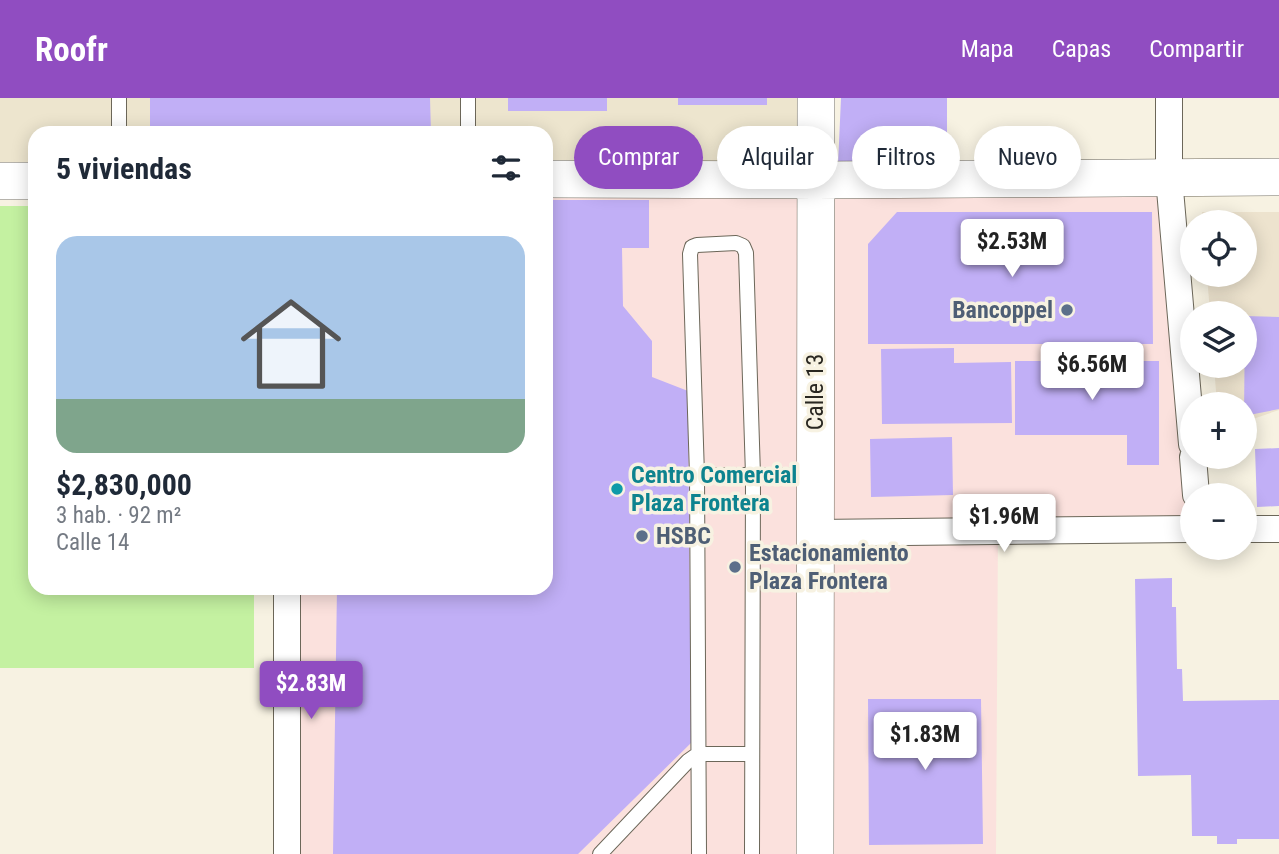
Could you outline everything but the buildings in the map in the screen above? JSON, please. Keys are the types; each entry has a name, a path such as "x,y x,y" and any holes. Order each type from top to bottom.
{"main road":[{"name":"Calle 13","path":"816,98 816,126"},
{"path":"838,180 1279,177"},
{"path":"553,179 717,180"},
{"path":"0,181 28,181"},
{"name":"Calle 13","path":"815,854 816,189"}],"street":[{"path":"1169,98 1169,178 1188,392"},
{"path":"815,533 1180,529"},
{"path":"1257,529 1279,529"},
{"path":"287,595 287,854"}],"lane":[{"path":"119,98 119,126"},
{"path":"468,98 468,126"},
{"path":"699,854 697,475 691,254 692,247 697,245 736,243 743,246 747,253 753,475 752,854"},
{"path":"697,475 815,475"},
{"path":"600,854 688,761 698,754 752,754"}],"shaded area":[{"path":"0,98 805,98 805,126 717,126 717,161 703,161 703,126 574,126 574,162 553,162 553,126 28,126 28,164 0,164"},
{"path":"553,178 574,178 574,189 703,189 703,178 717,178 717,189 838,189 838,178 852,178 852,189 960,189 960,178 974,178 974,189 1081,189 1081,178 1169,178 1180,330 1180,378 1184,378 1185,392 1180,392 1180,469 1190,469 1191,483 1180,483 1180,529 998,531 996,854 287,854 287,595 553,595"},
{"path":"1257,212 1279,212 1279,410 1257,418 1257,392 1216,392 1215,378 1257,378 1257,301 1209,301 1208,287 1257,287"}],"green space":[{"path":"0,206 28,206 28,595 254,595 254,668 0,668"}],"place":[{"name":"Bancoppel","path":"1067,310"},
{"name":"Centro Comercial Plaza Frontera","path":"617,489"},
{"name":"HSBC","path":"642,536"},
{"name":"Estacionamiento Plaza Frontera","path":"735,567"}]}
